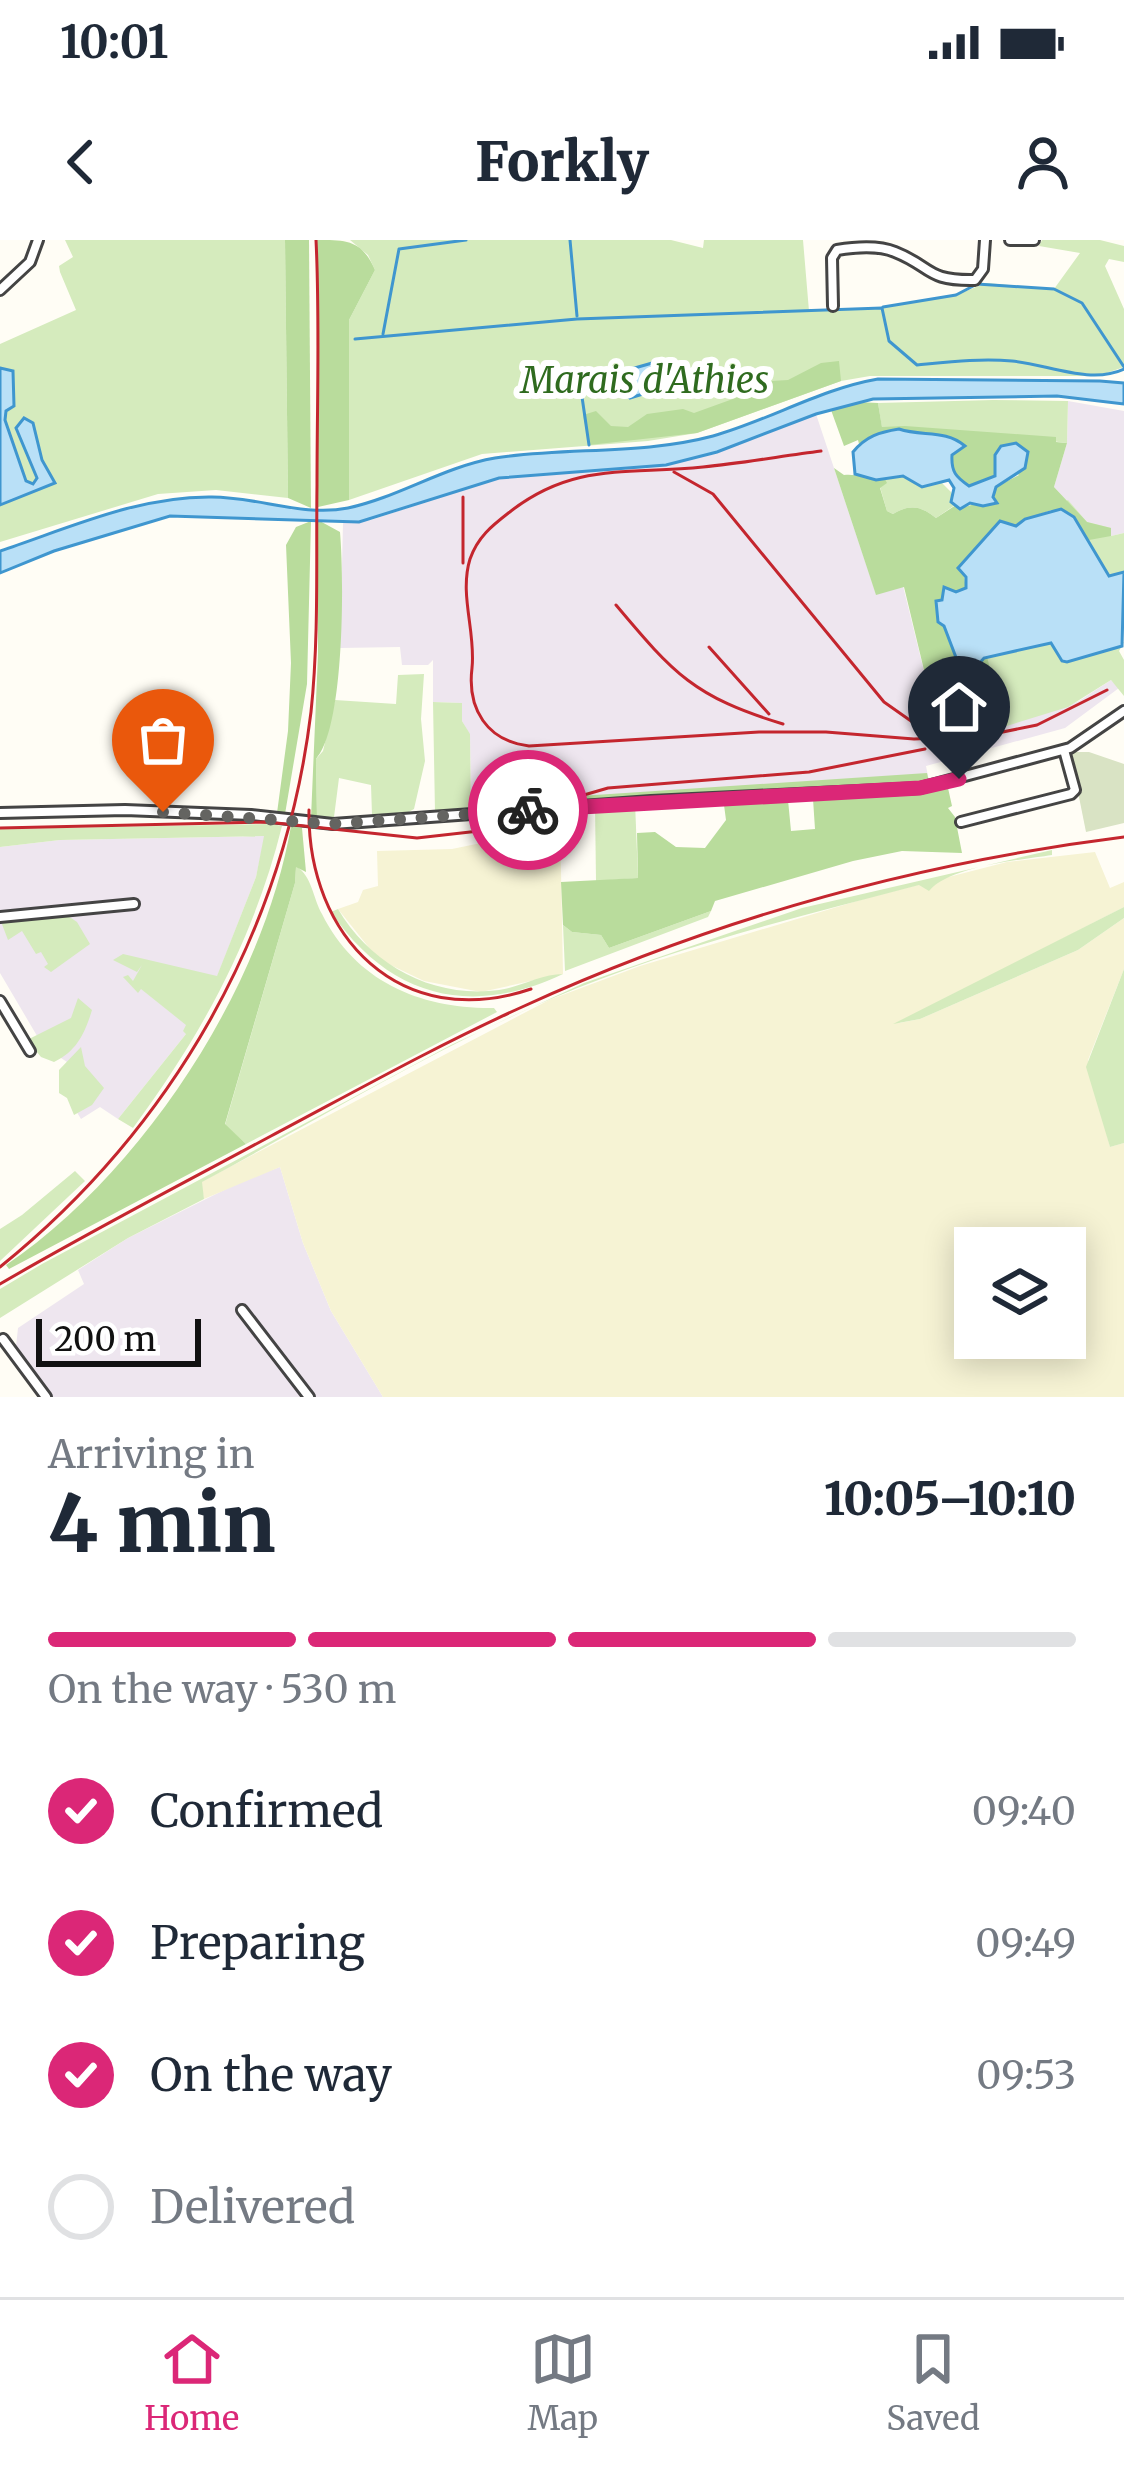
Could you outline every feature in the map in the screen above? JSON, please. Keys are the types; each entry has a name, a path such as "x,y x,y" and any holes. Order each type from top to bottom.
{"street":[{"path":"0,290 25,268 37,251 38,240"},
{"path":"833,306 832,258 842,249 884,248 941,278 981,278 985,240"},
{"path":"1010,240 1034,240"},
{"path":"0,813 125,810 333,824 920,788 1064,750 1124,711"},
{"path":"961,822 1071,794 1076,790 1064,750"},
{"path":"0,916 134,904"},
{"path":"0,1001 30,1051"},
{"path":"242,1310 309,1397"},
{"path":"3,1339 46,1397"}],"shaded area":[{"path":"1068,401 1124,411 1124,533 1111,536 1110,528 1087,522 1054,487 1067,443"},
{"path":"816,414 876,594 903,586 937,724 997,729 1079,701 1111,680 1119,688 1065,728 926,766 930,786 471,813 470,735 462,721 462,703 433,702 433,660 428,665 402,665 400,647 340,648 343,523 371,520 499,478 665,465 717,452"},
{"path":"555,808 560,819 563,974 481,992 424,981 378,959 338,909 358,902 363,890 378,886 377,851 452,849 510,837 545,823"},
{"path":"265,836 256,877 217,977 186,1034 118,1119 100,1107 81,1119 70,1101 67,1062 43,1046 0,973 0,847 60,840"},
{"path":"1095,852 1110,888 1124,882 1124,907 899,1023 920,1019 1078,950 1124,918 1124,969 1088,1060 1110,1147 1124,1143 1124,1397 383,1397 331,1311 303,1243 280,1167 204,1199 201,1182 549,1000 640,966 1007,862"},
{"path":"280,1167 303,1243 331,1311 383,1397 46,1397 15,1356 18,1328 84,1284 78,1270 128,1238"}],"green space":[{"path":"65,240 285,240 288,498 216,490 158,494 0,542 0,344 76,310 59,266 73,257"},
{"path":"285,240 309,240 311,508 288,498"},
{"path":"317,240 359,247 375,270 349,320 349,500 318,507"},
{"name":"Marais d'Athies","path":"350,240 671,240 703,248 704,240 803,240 809,311 882,308 956,295 986,283 1054,289 1080,253 1039,246 1042,240 1100,240 1124,246 1124,262 1109,259 1105,266 1124,309 1124,367 1098,376 870,376 841,381 697,433 482,454 349,500 349,320 375,270 368,255"},
{"path":"839,361 841,381 697,433 589,445 583,415 596,411 611,426 628,427 647,414 683,409 694,413 771,381 788,380 821,363"},
{"path":"1068,401 1067,443 977,432 882,428 878,403"},
{"path":"858,402 878,403 882,427 1056,437 1056,442 1067,443 1054,487 1087,522 1111,528 1111,536 1089,540 1052,510 1016,526 1000,521 961,563 966,588 943,600 938,622 957,660 987,657 1004,722 997,729 937,724 904,587 876,595 834,468 844,475 884,477 887,483 880,488 887,511 893,514 915,508 936,518 956,505 965,507 993,498 996,487 1019,475 995,455 995,476 969,486 954,471 941,434 890,432 844,446 831,410"},
{"path":"903,476 926,487 941,482 955,505 936,518 915,508 893,514 887,511 880,487 886,483 884,477"},
{"path":"1068,500 1087,522 1111,528 1111,536 1124,533 1124,572 1110,576 1095,556 966,661 976,666 984,659 1052,643 1059,658 1067,662 1124,642 1119,651 1124,660 1124,696 1111,680 1068,707 997,729 1004,722 970,689 927,590"},
{"path":"318,520 340,532 342,615 333,716 316,759 317,818 311,818 318,654"},
{"path":"311,521 307,684 285,814 277,813 291,663 286,545 296,527"},
{"path":"424,674 425,761 414,809 403,815 372,815 371,785 339,778 334,817 317,818 316,759 323,751 335,700 396,704 398,675"},
{"path":"433,702 462,703 462,721 470,734 471,809 435,812"},
{"path":"1070,752 1089,752 1124,764 1124,823 1086,832"},
{"path":"927,773 929,782 920,784 577,801 580,796"},
{"path":"948,788 952,806 948,808 955,817 962,853 902,851 853,861 715,901 711,911 609,948 601,935 572,932 563,925 561,882 638,878 637,833 655,832 676,847 705,848 726,820 724,805 737,800 788,800 791,831 815,829 813,799 911,795"},
{"path":"635,802 638,878 596,881 595,805"},
{"path":"282,826 240,947 203,1022 133,1128 118,1119 186,1034 186,1025 141,989 138,993 123,977 128,975 133,981 142,965 137,972 113,960 123,954 217,976 256,877 264,836 60,840 0,847 0,829"},
{"path":"291,826 302,828 306,872 296,867 225,1124 246,1144 9,1269 6,1265 104,1180 189,1072 254,950"},
{"path":"1052,850 1052,855 969,870 929,891 919,885 686,949 520,1013 584,983 802,908"},
{"path":"296,866 309,881 336,938 372,974 416,997 497,1012 246,1144 225,1125"},
{"path":"1124,907 1124,918 1078,950 920,1019 893,1024"},
{"path":"338,909 386,962 428,983 451,989 499,990 563,974 496,995 434,991 405,981 379,964 331,912"},
{"path":"711,911 708,917 565,971 563,925 572,932 601,935 609,948"},
{"path":"65,914 77,922 90,944 51,972 22,931 8,940 0,919"},
{"path":"1124,969 1124,1143 1110,1147 1086,1067"},
{"path":"78,998 92,1010 79,1041 54,1062 41,1057 27,1040 71,1018"},
{"path":"491,1026 202,1182 204,1199 128,1238 0,1318 0,1289 42,1264 451,1045"},
{"path":"81,1047 85,1066 104,1088 92,1105 74,1115 67,1098 59,1093 59,1070"},
{"path":"75,1171 85,1181 0,1261 0,1229"}],"water":[{"path":"663,360 678,370 669,386 630,398 620,389 624,371"},
{"path":"0,368 13,371 14,406 6,411 5,420 26,481 33,484 37,478 16,428 24,418 33,423 42,460 55,483 0,505"},
{"path":"878,379 1124,383 1124,404 1057,396 873,399 666,465 499,478 359,522 170,516 54,551 0,573 0,551 157,502 212,497 314,510 348,508 495,458 659,446 713,436"},
{"path":"899,429 949,437 965,446 952,455 952,461 955,474 969,486 995,476 995,455 1001,446 1016,443 1028,452 1025,468 996,487 993,497 997,503 970,503 960,509 951,502 954,488 949,480 922,487 903,476 876,480 855,474 853,452 874,436"},
{"path":"1061,509 1074,517 1109,576 1124,572 1122,646 1067,662 1051,643 984,658 977,666 957,660 938,622 936,601 942,600 944,587 956,592 966,588 966,577 958,568 1000,521 1016,526"}],"waterway":[{"path":"383,334 399,249 466,240"},
{"path":"570,240 577,316"},
{"path":"883,307 956,295 977,284 1054,289 1082,303 1124,367"},
{"path":"355,339 577,319 882,308 889,341 917,365 988,360 1097,375 1124,369"},
{"path":"589,445 581,390 618,386"}],"railway":[{"path":"0,1267 62,1212 167,1089 210,1020 246,948 275,872 297,794 314,684 316,240"},
{"path":"821,451 580,478 535,495 504,516 477,544 467,573 473,697 491,730 529,746 759,732 914,739 983,736 1037,725 1107,690"},
{"path":"674,472 713,494 884,702 911,721 939,732"},
{"path":"463,497 463,563"},
{"path":"616,605 671,666 706,693 783,724"},
{"path":"709,647 769,714"},
{"path":"0,828 267,822 417,838 514,827 608,788 809,772 925,749"},
{"path":"309,810 313,856 325,898 344,934 370,964 403,985 441,997 484,999 531,989"},
{"path":"0,1284 427,1053 594,976 741,922 892,879 1124,837"}],"way so far":[{"path":"163,812 333,824 528,810"}],"route":[{"path":"528,810 920,788 959,779"}]}
